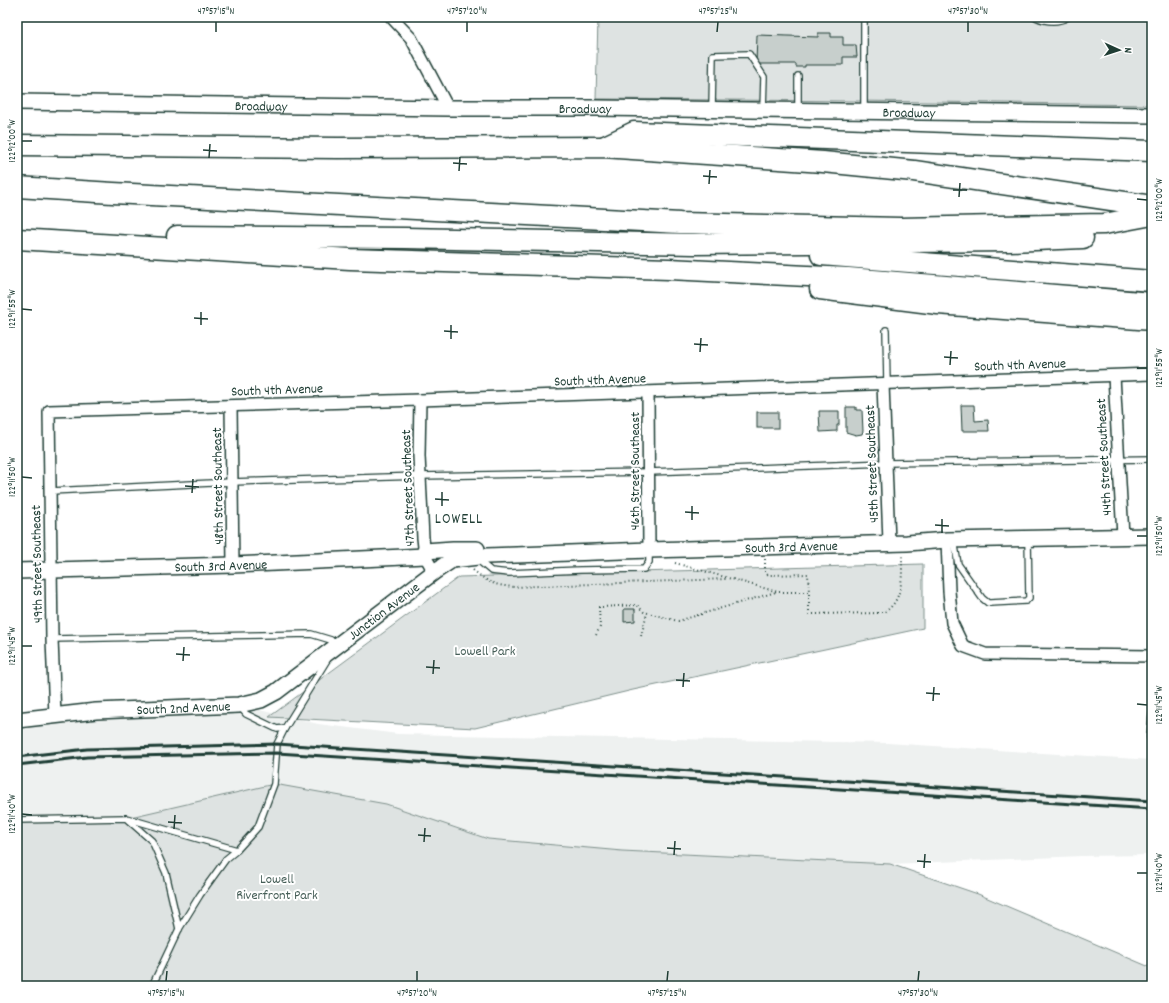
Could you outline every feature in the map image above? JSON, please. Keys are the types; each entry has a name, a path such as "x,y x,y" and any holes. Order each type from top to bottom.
{"highway":[{"path":"603,147 634,132 1152,151"},
{"path":"17,146 338,148 603,147 823,162 914,171 1152,206"},
{"path":"17,187 703,224 900,228 1104,224 1152,215"},
{"path":"17,236 127,235 406,238 694,244 1009,241 1103,237 1152,227"},
{"path":"17,239 350,259 669,269 848,278 1152,303"},
{"path":"694,244 1152,281"},
{"path":"669,269 938,304 1152,320"}],"street":[{"path":"391,17 411,38 448,108"},
{"name":"Broadway","path":"17,102 1152,115"},
{"name":"South 4th Avenue","path":"50,411 420,400 1152,374"},
{"name":"44th Street Southeast","path":"1114,376 1123,536"},
{"name":"45th Street Southeast","path":"885,384 886,463 896,542"},
{"name":"46th Street Southeast","path":"648,392 649,550"},
{"name":"47th Street Southeast","path":"420,400 419,456 425,554 434,572"},
{"name":"48th Street Southeast","path":"231,406 233,565"},
{"name":"49th Street Southeast","path":"50,411 52,639 55,716"},
{"name":"South 3rd Avenue","path":"434,572 452,560 475,557 951,540 1152,536"},
{"path":"951,540 949,591 952,623 963,646 985,654 1152,656"},
{"name":"South 3rd Avenue","path":"17,571 233,565 425,554 453,549 485,549 540,554"},
{"name":"Junction Avenue","path":"334,649 434,572"},
{"name":"South 2nd Avenue","path":"17,720 96,711 239,705 261,700 276,692 334,649"}],"lane":[{"path":"864,17 864,111"},
{"path":"1036,17 1048,22 1068,17"},
{"path":"712,109 713,55 749,54 764,77 763,110"},
{"path":"798,76 798,110"},
{"path":"885,384 886,330"},
{"path":"50,491 232,482 420,476 649,472 886,463 1152,458"},
{"path":"951,540 958,564 982,598 990,603 1026,601 1028,598 1028,538"},
{"path":"475,557 491,571 509,573 644,569 650,562 649,550"},
{"path":"52,639 311,634 331,640 334,649 285,728 277,744 274,784 258,827 237,850 226,859 204,889 179,929 152,986"},
{"path":"239,705 246,714 277,729 285,728"},
{"path":"1150,737 1152,715"},
{"path":"17,820 126,818 237,850"},
{"path":"126,818 152,841 166,874 179,929"}],"path":[{"path":"765,546 765,572 768,575 808,574 809,614 883,613 890,609 898,597 900,588 896,542"},
{"path":"672,549 671,562 778,592 809,592"},
{"path":"459,559 486,581 514,587 729,578"},
{"path":"596,635 600,627 599,607 637,605 641,610 647,613 678,621 778,592"},
{"path":"641,636 647,613"}],"shaded area":[{"path":"239,705 318,724 398,734 887,743 1152,760 1152,855 1082,856 890,864 622,851 488,839 386,804 126,818 17,820 17,720"}],"green space":[{"path":"598,17 1152,17 1152,105 596,99"},
{"name":"Lowell Park","path":"923,564 923,628 633,690 475,728 269,717 459,577"},
{"name":"Lowell Riverfront Park","path":"274,784 386,804 488,839 622,851 890,864 978,894 1152,968 1152,986 17,986 17,820 126,818"}],"building":[{"path":"818,33 831,33 831,37 843,37 843,45 856,45 857,57 843,57 843,65 805,65 805,67 796,67 796,64 756,64 757,35 818,37"},
{"path":"961,405 974,405 975,421 988,420 989,431 962,431"},
{"path":"846,407 856,407 856,410 862,410 862,434 856,435 846,432"},
{"path":"819,411 839,411 839,425 837,425 837,431 820,432"},
{"path":"757,412 778,412 778,428 757,428"},
{"path":"624,609 635,609 635,621 624,622"}],"railway":[{"path":"17,757 87,749 277,744 1152,801"},
{"path":"17,765 87,757 277,753 1152,809"}],"district":[{"name":"LOWELL","path":"459,518"}]}
